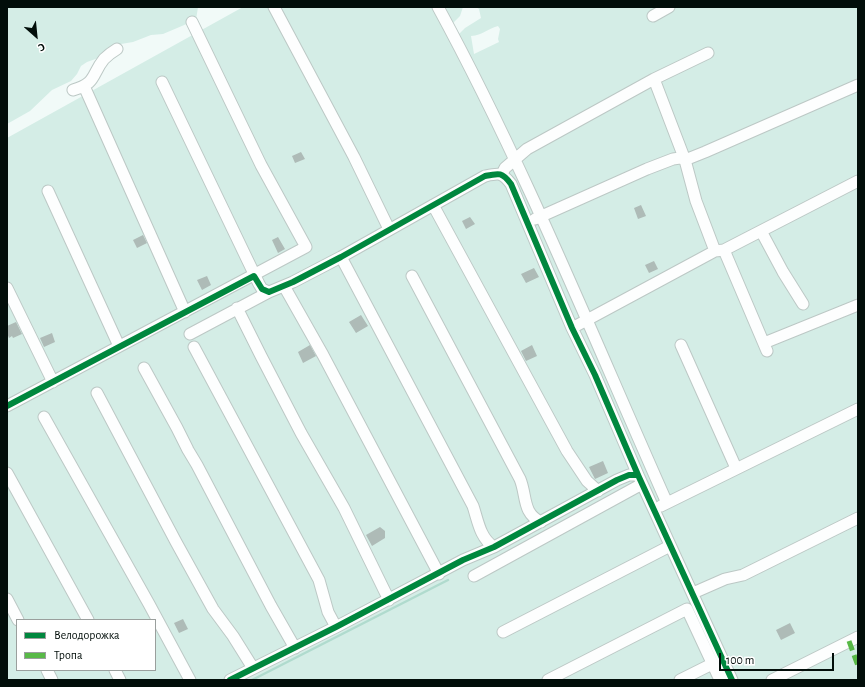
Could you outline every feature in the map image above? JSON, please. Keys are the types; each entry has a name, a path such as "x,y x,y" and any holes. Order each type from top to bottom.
{"street":[{"path":"274,7 354,157 389,229"},
{"path":"438,7 460,46 515,158 667,503"},
{"path":"653,16 669,7"},
{"path":"7,406 304,249 305,245 261,165 192,22"},
{"path":"73,90 84,86 96,75 103,60 117,49"},
{"path":"502,174 505,168 527,149 654,78 708,53"},
{"path":"654,78 685,160 696,201 766,347 858,305"},
{"path":"162,82 254,276 262,289 269,292"},
{"path":"527,223 666,162 680,158 685,160 858,84"},
{"path":"84,86 185,312"},
{"path":"190,334 237,308 341,257 485,176 497,173 502,174 510,184 640,480 732,680"},
{"path":"572,328 719,251 762,231 858,181"},
{"path":"48,191 119,346"},
{"path":"433,204 567,451 587,481 598,491"},
{"path":"762,231 783,272 803,304"},
{"path":"341,257 473,506 484,537 494,547"},
{"path":"412,276 520,479 526,506 530,514 541,522"},
{"path":"284,286 334,376 439,574"},
{"path":"7,288 53,382"},
{"path":"237,308 260,356 301,433 344,508 389,600"},
{"path":"681,345 736,468"},
{"path":"194,347 319,580 328,612 336,627"},
{"path":"144,368 295,648"},
{"path":"97,393 209,602 253,668"},
{"path":"654,510 736,468 858,409"},
{"path":"44,417 190,680"},
{"path":"7,472 87,619"},
{"path":"230,680 389,600 463,560 494,547 617,480 629,476 640,480"},
{"path":"474,576 640,480"},
{"path":"693,593 725,578 743,575 858,518"},
{"path":"503,632 670,546"},
{"path":"7,599 17,619"},
{"path":"548,680 687,609 720,680"},
{"path":"772,680 858,637"},
{"path":"680,680 712,664"},
{"path":"48,671 52,680"},
{"path":"116,671 120,680"}],"green space":[{"path":"7,7 198,7 196,20 163,34 151,35 133,42 121,44 104,56 87,62 81,66 71,81 52,90 30,111 7,124"},
{"path":"243,7 463,7 460,16 453,23 459,34 465,28 481,18 479,9 476,7 858,7 858,678 855,680 7,680 7,138","holes":["498,26 500,29 498,39 499,42 474,54 471,36"]}],"building":[{"path":"301,152 305,159 295,163 292,156"},
{"path":"641,205 646,216 638,219 634,208"},
{"path":"470,217 475,224 466,229 462,221"},
{"path":"143,235 147,243 137,248 133,240"},
{"path":"278,237 285,249 278,253 272,240"},
{"path":"654,261 658,269 649,273 645,265"},
{"path":"534,268 539,277 526,283 521,274"},
{"path":"207,276 211,285 202,290 197,280"},
{"path":"361,315 368,326 356,333 349,322"},
{"path":"16,322 22,334 9,338 7,326"},
{"path":"52,333 55,342 44,347 40,338"},
{"path":"310,345 316,356 303,363 298,352"},
{"path":"532,345 537,356 526,361 521,351"},
{"path":"603,461 608,473 595,479 589,467"},
{"path":"380,527 385,531 385,538 372,546 366,535"},
{"path":"183,619 188,629 179,633 174,623"},
{"path":"790,623 795,633 781,640 776,630"}],"waterway":[{"path":"252,680 448,580"}],"marked path":[{"path":"849,641 858,666"}],"cycle path":[{"path":"7,406 254,276 262,289 269,292 293,282 341,257 485,176 494,174 503,175 511,184 572,328 595,375 638,475 732,680"},
{"path":"230,680 336,627 463,560 494,547 617,480 629,475 638,475"}]}
